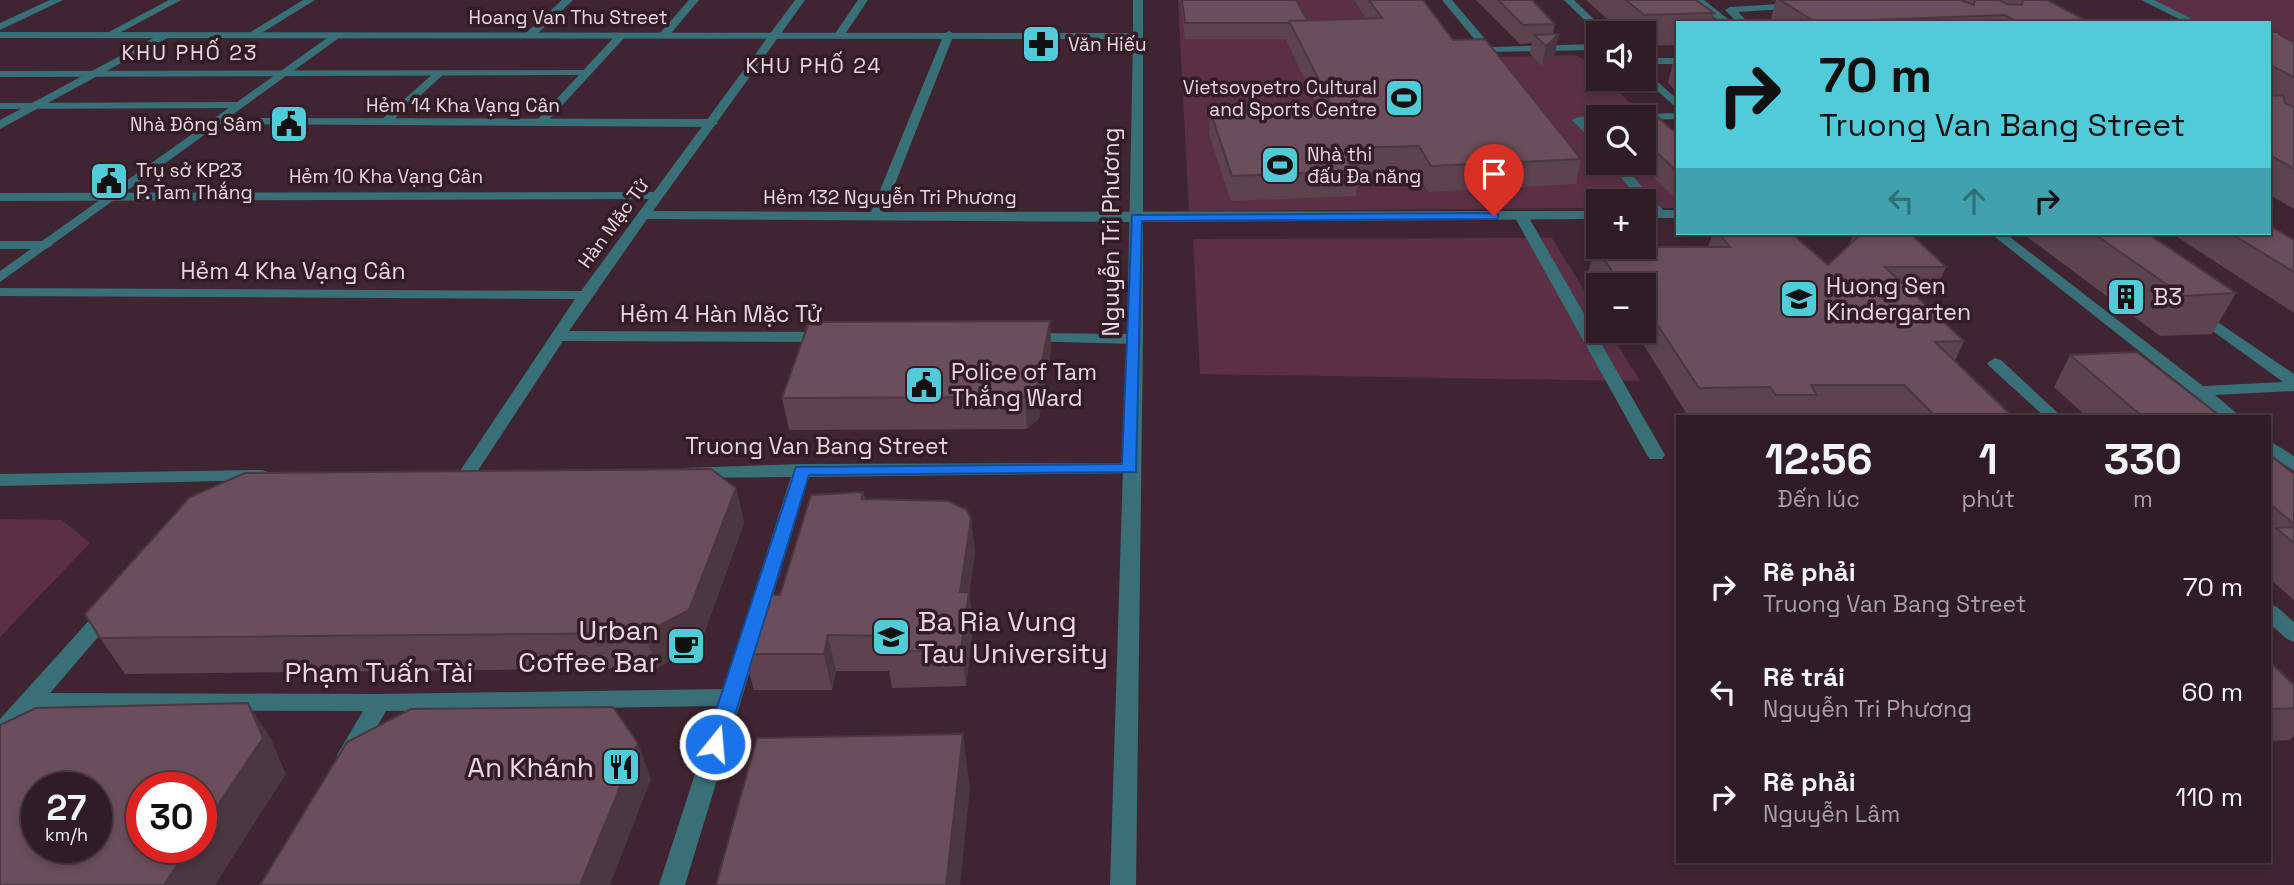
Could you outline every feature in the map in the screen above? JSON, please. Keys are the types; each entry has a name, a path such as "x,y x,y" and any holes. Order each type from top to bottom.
{"street":[{"path":"0,33 58,0"},
{"path":"108,35 176,0"},
{"path":"251,35 310,0"},
{"path":"530,34 568,0"},
{"path":"664,35 694,0"},
{"name":"Hàn Mặc Tử","path":"495,474 460,475 585,295 800,0"},
{"path":"839,34 863,0"},
{"name":"Nguyễn Tri Phương","path":"1123,885 1130,469 1135,339 1138,0"},
{"path":"1447,0 1489,50 1586,47"},
{"path":"1569,0 1591,21"},
{"path":"1698,0 1725,21"},
{"path":"2146,0 2191,21"},
{"path":"1742,21 1730,10 1812,5"},
{"name":"Hoang Van Thu Street","path":"0,33 1137,36"},
{"path":"876,217 949,34"},
{"path":"0,125 165,35"},
{"path":"0,278 213,122 338,35"},
{"path":"540,123 622,35"},
{"path":"1656,61 1676,61"},
{"path":"0,74 587,72"},
{"path":"384,123 440,73"},
{"path":"1656,85 1676,104"},
{"path":"0,106 237,105"},
{"path":"1656,117 1676,116"},
{"path":"1586,120 1578,120 1586,129"},
{"name":"Hẻm 14 Kha Vạng Cân","path":"213,122 712,123"},
{"path":"1625,175 1659,214 1676,214"},
{"name":"Hẻm 10 Kha Vạng Cân","path":"0,197 656,196"},
{"name":"Hẻm 132 Nguyễn Tri Phương","path":"643,215 1136,218 1586,215"},
{"path":"1521,216 1656,456"},
{"path":"2000,235 2230,415"},
{"path":"0,245 46,245"},
{"name":"Hẻm 4 Kha Vạng Cân","path":"0,292 585,295"},
{"path":"2184,304 2294,384"},
{"name":"Hẻm 4 Hàn Mặc Tử","path":"559,336 847,337"},
{"path":"1012,338 1135,339"},
{"path":"1994,363 2052,415"},
{"path":"2199,391 2294,384"},
{"path":"2271,447 2294,465"},
{"name":"Truong Van Bang Street","path":"676,472 1130,469"},
{"path":"672,885 802,470"},
{"path":"0,480 281,475"},
{"path":"210,496 228,476"},
{"path":"0,734 119,598"},
{"path":"2271,613 2294,634"},
{"name":"Phạm Tuấn Tài","path":"29,701 379,703 730,697"},
{"path":"339,771 379,703"}],"shaded area":[{"name":"Vietsovpetro Cultural and Sports Centre","path":"1178,0 1407,0 1458,58 1574,55 1586,60 1586,91 1618,91 1632,105 1586,105 1586,175 1656,175 1656,128 1676,148 1676,208 1656,208 1656,189 1586,189 1586,208 1189,211"},
{"path":"2149,0 2294,0 2294,67 2271,56 2271,21 2195,21"},
{"path":"1552,238 1586,293 1586,343 1616,343 1640,381 1200,374 1193,239"},
{"path":"0,519 62,520 90,543 0,637"}],"building":[{"path":"1182,0 1296,0 1307,20 1289,23 1185,23"},
{"path":"1369,0 1423,0 1453,40 1485,39 1581,159 1431,166 1419,146 1347,148 1359,171 1232,176 1210,111 1332,106 1289,21 1382,18"},
{"path":"1498,0 1532,0 1555,24 1523,25"},
{"path":"1626,0 1696,0 1714,13 1644,15"},
{"path":"1780,0 1961,0 1974,5 1975,0 1999,0 2007,4 2022,5 2023,0 2047,0 2087,21 2016,21 2005,15 1814,21"},
{"path":"2271,32 2277,32 2294,42 2294,77 2271,66"},
{"path":"1559,34 1546,46 1534,35"},
{"path":"2283,95 2285,103 2294,107 2294,169 2271,156 2271,96"},
{"path":"1656,116 1676,133 1676,171 1656,152"},
{"path":"2271,227 2294,240 2294,272 2233,235 2271,235"},
{"name":"Huong Sen Kindergarten","path":"1721,235 1793,235 1828,265 1860,235 1912,235 1946,267 1885,267 1964,341 1935,342 2011,415 1934,415 1904,385 1811,385 1817,395 1776,395 1770,387 1699,388 1656,323 1656,273 1613,273 1604,259 1656,259 1656,247 1730,247"},
{"path":"2096,235 2150,235 2236,293 2183,296"},
{"path":"1050,321 1037,387 1025,397 782,398 809,322"},
{"path":"2137,352 2219,415 2141,415 2070,355"},
{"path":"2271,456 2294,474 2294,524 2271,505"},
{"path":"711,469 736,488 689,610 645,633 100,638 85,614 190,497 245,473"},
{"path":"863,492 862,499 948,501 967,510 971,519 960,592 969,592 961,650 886,652 889,636 828,635 824,654 744,654 763,595 780,595 811,495"},
{"path":"2294,527 2294,543 2276,528"},
{"path":"2271,663 2294,685 2294,708 2271,709"},
{"path":"248,703 263,738 217,806 217,772 126,772 126,863 178,863 164,885 0,885 0,725 36,708"},
{"path":"613,707 638,743 580,885 260,885 347,742 411,709"},
{"path":"963,734 946,885 716,885 757,738"}],"place":[{"name":"Văn Hiếu","path":"1041,44"},
{"name":"Vietsovpetro Cultural and Sports Centre","path":"1404,98"},
{"name":"Nhà Đông Sâm","path":"289,124"},
{"name":"Nhà thi đấu Đa năng","path":"1280,165"},
{"name":"Trụ sở KP23 P. Tam Thắng","path":"109,181"},
{"name":"B3","path":"2126,297"},
{"name":"Huong Sen Kindergarten","path":"1799,299"},
{"name":"Police of Tam Thắng Ward","path":"924,385"},
{"name":"Ba Ria Vung Tau University","path":"891,637"},
{"name":"Urban Coffee Bar","path":"686,646"},
{"name":"An Khánh","path":"621,767"}],"district":[{"name":"KHU PHỐ 23","path":"190,53"},
{"name":"KHU PHỐ 24","path":"814,66"}],"route":[{"path":"715,744 802,470 1130,469 1136,218 1494,216"}]}
